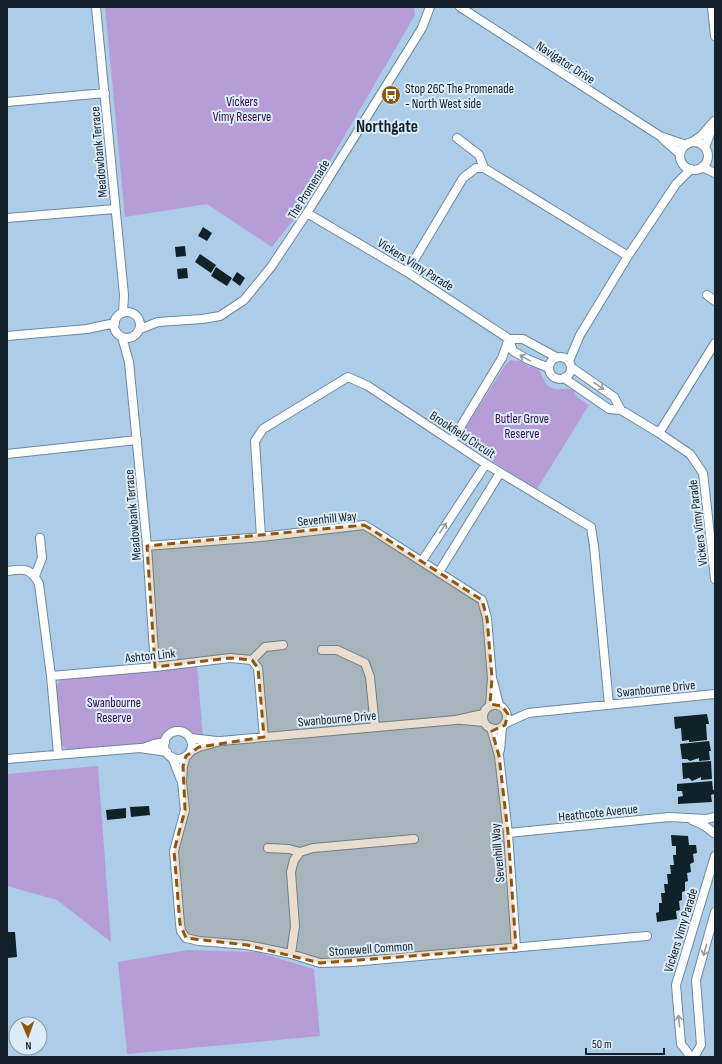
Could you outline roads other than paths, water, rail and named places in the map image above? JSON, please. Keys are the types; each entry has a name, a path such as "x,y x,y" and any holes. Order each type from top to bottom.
{"street":[{"name":"Meadowbank Terrace","path":"96,7 115,209 127,313"},
{"name":"The Promenade","path":"138,318 158,322 202,319 220,316 244,300 271,267 307,213 422,28 430,7"},
{"name":"Navigator Drive","path":"460,7 660,136 680,154"},
{"path":"708,7 713,19"},
{"path":"712,7 715,36"},
{"path":"7,102 105,92"},
{"path":"676,184 682,163 680,154 689,144 702,136 715,121"},
{"path":"705,147 715,121"},
{"name":"Navigator Drive","path":"660,136 689,144"},
{"path":"457,138 479,156 484,168"},
{"path":"580,335 551,362 549,368 551,375 561,379 569,374 570,364 580,335 628,256 676,184 692,170 702,167 705,164 708,155 705,147 701,144 689,144"},
{"path":"707,159 715,169"},
{"path":"682,163 692,170"},
{"path":"702,167 715,173"},
{"path":"407,272 464,178 476,168 484,168 628,256"},
{"path":"7,218 115,209"},
{"name":"Vickers Vimy Parade","path":"307,213 407,272 509,340 513,351 527,359 549,368"},
{"path":"707,295 715,301"},
{"path":"127,313 138,318 140,322 140,329 137,334 128,338 122,337 115,327 117,318 127,313"},
{"name":"The Promenade","path":"140,329 158,322"},
{"path":"7,336 115,327"},
{"name":"Meadowbank Terrace","path":"122,337 130,362"},
{"name":"Meadowbank Terrace","path":"133,337 130,362 147,546 155,667"},
{"name":"Vickers Vimy Parade","path":"509,340 523,339 558,357"},
{"path":"452,441 502,358 509,340"},
{"path":"659,433 715,343"},
{"path":"558,357 564,357 570,364"},
{"name":"Vickers Vimy Parade","path":"570,364 614,397 621,410"},
{"name":"Brookfield Circuit","path":"261,537 255,441 263,429 348,378 368,386 500,473 590,527 594,546 609,705"},
{"name":"Vickers Vimy Parade","path":"564,378 609,409 621,410 690,454 704,473 715,579"},
{"path":"7,454 137,440"},
{"path":"422,561 486,464"},
{"path":"439,572 500,473"},
{"name":"Sevenhill Way","path":"147,546 261,537 364,525 372,528 482,600 487,618 492,678 490,706"},
{"path":"35,576 42,558 40,538"},
{"path":"7,571 25,569 35,576 39,584 51,676 58,754"},
{"path":"264,737 258,668 252,660 265,647 283,645"},
{"path":"322,650 337,650 365,663 370,677 375,727"},
{"name":"Ashton Link","path":"51,676 155,667 230,658 252,660"},
{"name":"Sevenhill Way","path":"492,678 502,707"},
{"name":"Swanbourne Drive","path":"502,707 528,713 715,694"},
{"path":"490,706 502,707 508,714 504,725 494,729 491,728 484,718 485,710 490,706"},
{"name":"Swanbourne Drive","path":"504,725 528,713"},
{"name":"Swanbourne Drive","path":"188,753 199,747 221,742 484,718"},
{"name":"Sevenhill Way","path":"499,756 504,725"},
{"name":"Sevenhill Way","path":"491,728 499,756 508,833 516,948"},
{"path":"7,759 140,748 165,742 170,734 174,732 183,732 190,738 192,745 188,753 179,759 140,748"},
{"name":"Swanbourne Drive","path":"190,738 221,742"},
{"path":"165,742 169,755"},
{"name":"Stonewell Common","path":"188,753 183,766 182,782 185,810 174,851 180,924 181,931 186,938 199,941 243,944 291,954 320,963 352,962 647,936"},
{"name":"Stonewell Common","path":"169,755 182,782"},
{"name":"Heathcote Avenue","path":"508,833 669,817 690,819 715,818"},
{"path":"714,834 713,824 715,818"},
{"name":"Heathcote Avenue","path":"690,819 705,826 714,834"},
{"path":"268,848 289,849 300,852 313,848 414,839"},
{"path":"291,954 295,926 291,872 294,860 300,852"},
{"name":"Vickers Vimy Parade","path":"715,856 676,985 681,1044 693,1057 700,1045 696,980 715,912"}],"place":[{"name":"Stop 26C The Promenade - North West side","path":"391,95"}],"district":[{"name":"Northgate","path":"387,126"}],"park label":[{"name":"Vickers Vimy Reserve","path":"242,108"},
{"name":"Butler Grove Reserve","path":"522,426"},
{"name":"Swanbourne Reserve","path":"114,710"}]}
